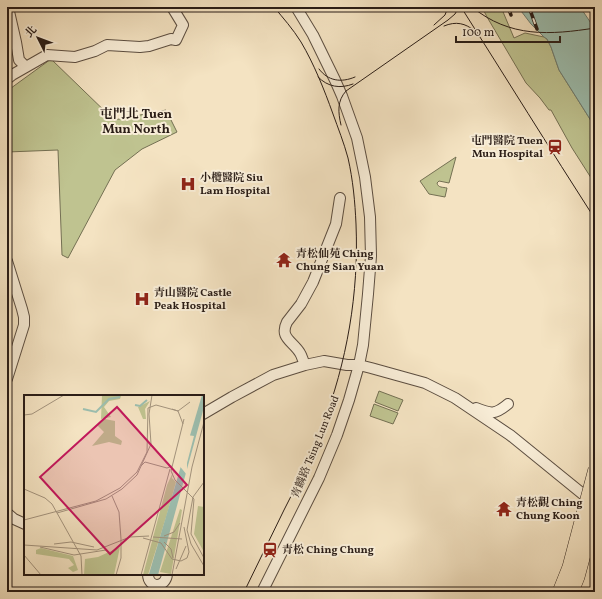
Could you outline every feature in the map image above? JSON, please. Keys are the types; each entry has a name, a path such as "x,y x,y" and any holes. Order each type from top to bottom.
{"main road":[{"path":"573,592 578,577 592,512 595,469"},
{"path":"551,592 579,527 592,512"},
{"path":"559,592 574,552 579,527"}],"street":[{"path":"8,7 19,60 26,67"},
{"path":"7,79 47,56 75,56 95,51 107,45 140,48 171,39 176,40 183,25 172,7"},
{"name":"青麟路 Tsing Lun Road","path":"262,592 319,478 337,435 349,400 363,345 371,256 370,216 365,177 357,138 340,90 314,35 296,7"},
{"path":"305,365 299,352 285,336 284,329 290,316 306,297 313,282 336,224 340,198"},
{"path":"7,261 24,317 22,333 7,379"},
{"path":"204,413 262,380 305,365 324,361 347,365 359,365 425,383 455,398 510,436 592,512"},
{"path":"464,404 494,413 500,411 508,404"},
{"path":"7,514 24,524"},
{"path":"148,575 149,581 155,585 158,585 164,582 167,575"}],"green space":[{"path":"485,7 501,7 514,38 525,33 547,39 559,70 595,127 595,184 572,148 551,110 549,110 526,83 487,17 484,11"},
{"path":"51,59 114,120 166,110 177,132 142,149 115,170 68,258 62,255 58,150 7,152 7,91"},
{"path":"456,157 449,183 439,181 437,183 440,187 447,188 445,197 429,194 420,181"},
{"path":"379,391 403,400 398,411 375,402"},
{"path":"374,404 398,413 393,424 370,416"}],"shaded area":[{"path":"518,7 580,7 595,29 595,127 559,70 547,39 531,24"}],"tram line":[{"path":"244,592 304,469 318,438 331,402 345,352 350,327 355,276 356,224 354,191 348,158 326,95 306,50 298,37 274,7"},
{"path":"434,25 445,15 448,7"},
{"path":"341,125 339,107 341,99 346,91 448,20 455,14 459,7"},
{"path":"461,7 595,219"},
{"path":"472,7 486,17 501,24 531,32 546,33 595,28"},
{"path":"444,26 456,23 468,26 475,31"},
{"path":"319,69 326,76 335,80 345,80 355,77"},
{"path":"318,77 326,83 334,86 339,87 353,84"}],"railway":[{"path":"508,7 511,15"},
{"path":"529,7 537,29"}],"place":[{"name":"屯門醫院 Tuen Mun Hospital","path":"555,147"},
{"name":"小欖醫院 Siu Lam Hospital","path":"188,184"},
{"name":"青松仙苑 Ching Chung Sian Yuan","path":"284,260"},
{"name":"青山醫院 Castle Peak Hospital","path":"142,299"},
{"name":"青松觀 Ching Chung Koon","path":"504,509"},
{"name":"青松 Ching Chung","path":"270,550"}],"district":[{"name":"屯門北 Tuen Mun North","path":"136,122"}]}
